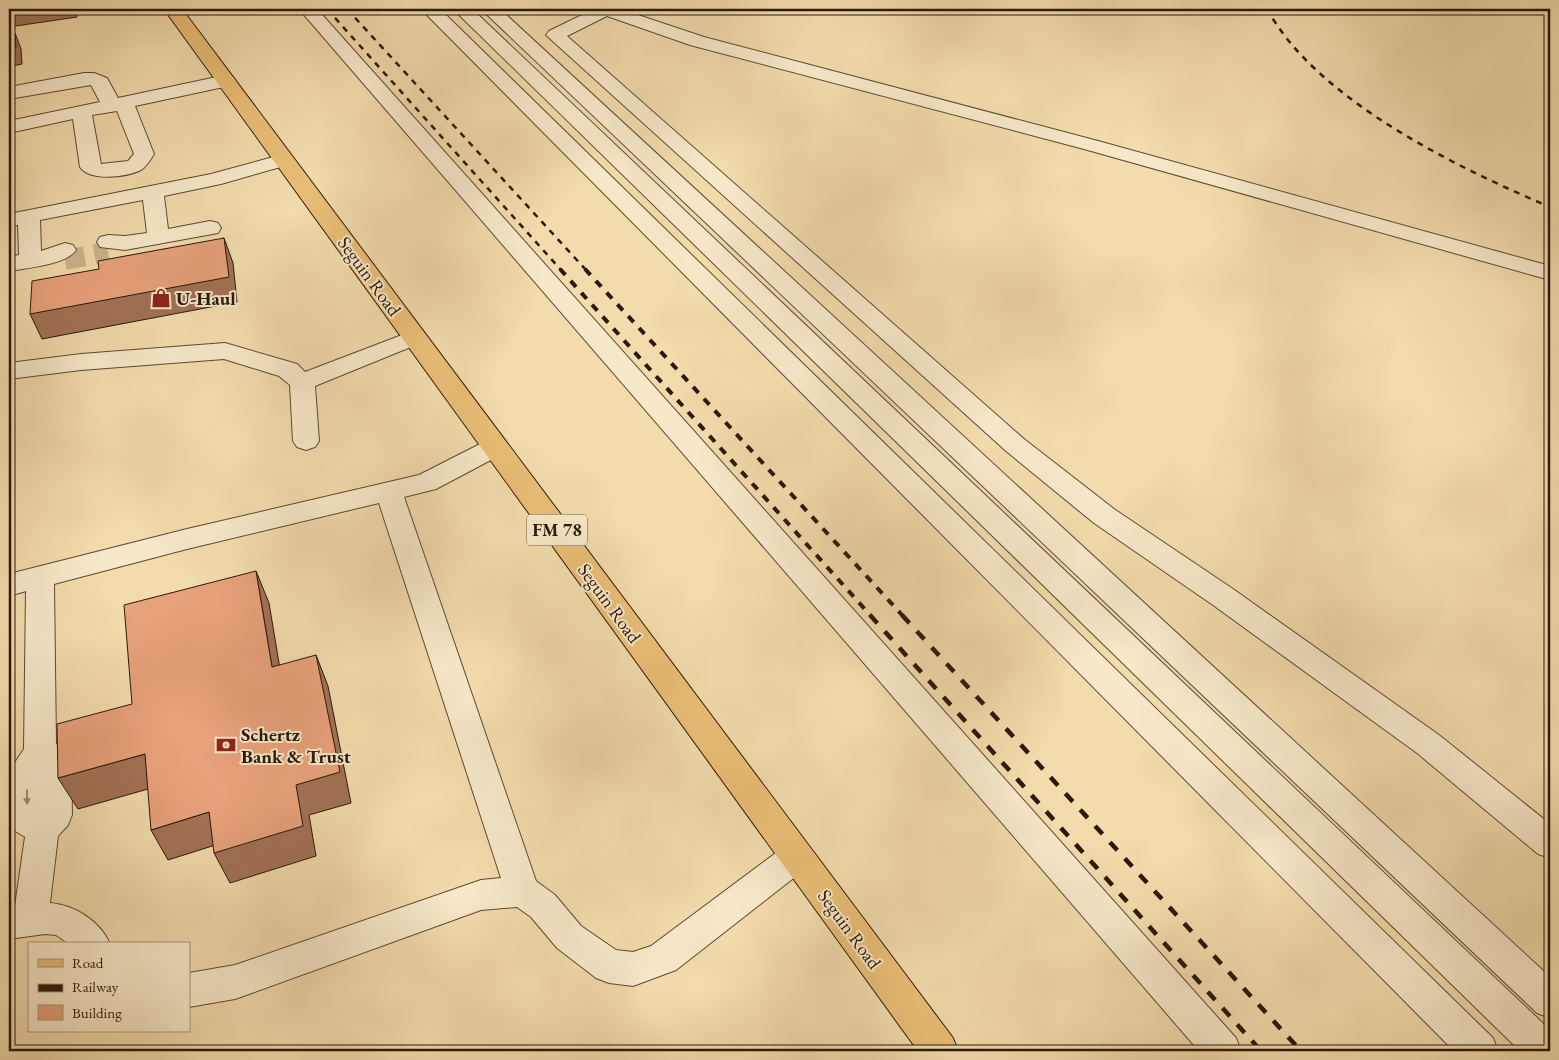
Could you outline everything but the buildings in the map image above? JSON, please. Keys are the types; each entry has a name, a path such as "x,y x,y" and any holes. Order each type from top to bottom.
{"main road":[{"name":"Seguin Road","path":"174,9 940,1051"}],"lane":[{"path":"308,9 1223,1051"},
{"path":"430,9 1480,1051"},
{"path":"462,9 1546,1051"},
{"path":"490,9 1550,1001"},
{"path":"1550,273 1091,145 697,41 607,9 555,35 1014,446 1104,516 1223,597 1428,744 1550,844"},
{"path":"9,93 84,79 94,79 100,82 118,105 144,154 135,165 104,171 90,167 82,113"},
{"path":"9,127 226,81"},
{"path":"43,258 19,218 214,180 284,160"},
{"path":"153,192 158,237"},
{"path":"734,237 768,225"},
{"path":"113,246 210,228"},
{"path":"302,382 414,337"},
{"path":"9,371 81,362 224,351 288,370 302,382 306,441"},
{"path":"9,585 186,539 427,482 495,447"},
{"path":"389,491 522,891 542,906 569,938 609,966 633,968 663,958 797,856"},
{"path":"40,577 40,753 28,767 27,821 42,830 20,920 56,918 81,931 91,942"},
{"path":"190,990 235,982 481,895 522,891"}],"tunnel":[{"path":"65,260 108,252"}],"railway":[{"path":"327,9 561,270"},
{"path":"347,9 586,270"},
{"path":"1266,9 1288,40 1313,67 1374,116 1481,176 1550,207"},
{"path":"560,269 871,616"},
{"path":"585,269 903,616"},
{"path":"870,615 1261,1051"},
{"path":"902,615 1301,1051"}],"place":[{"name":"U-Haul","path":"161,298"},
{"name":"Schertz Bank & Trust","path":"226,745"}]}
